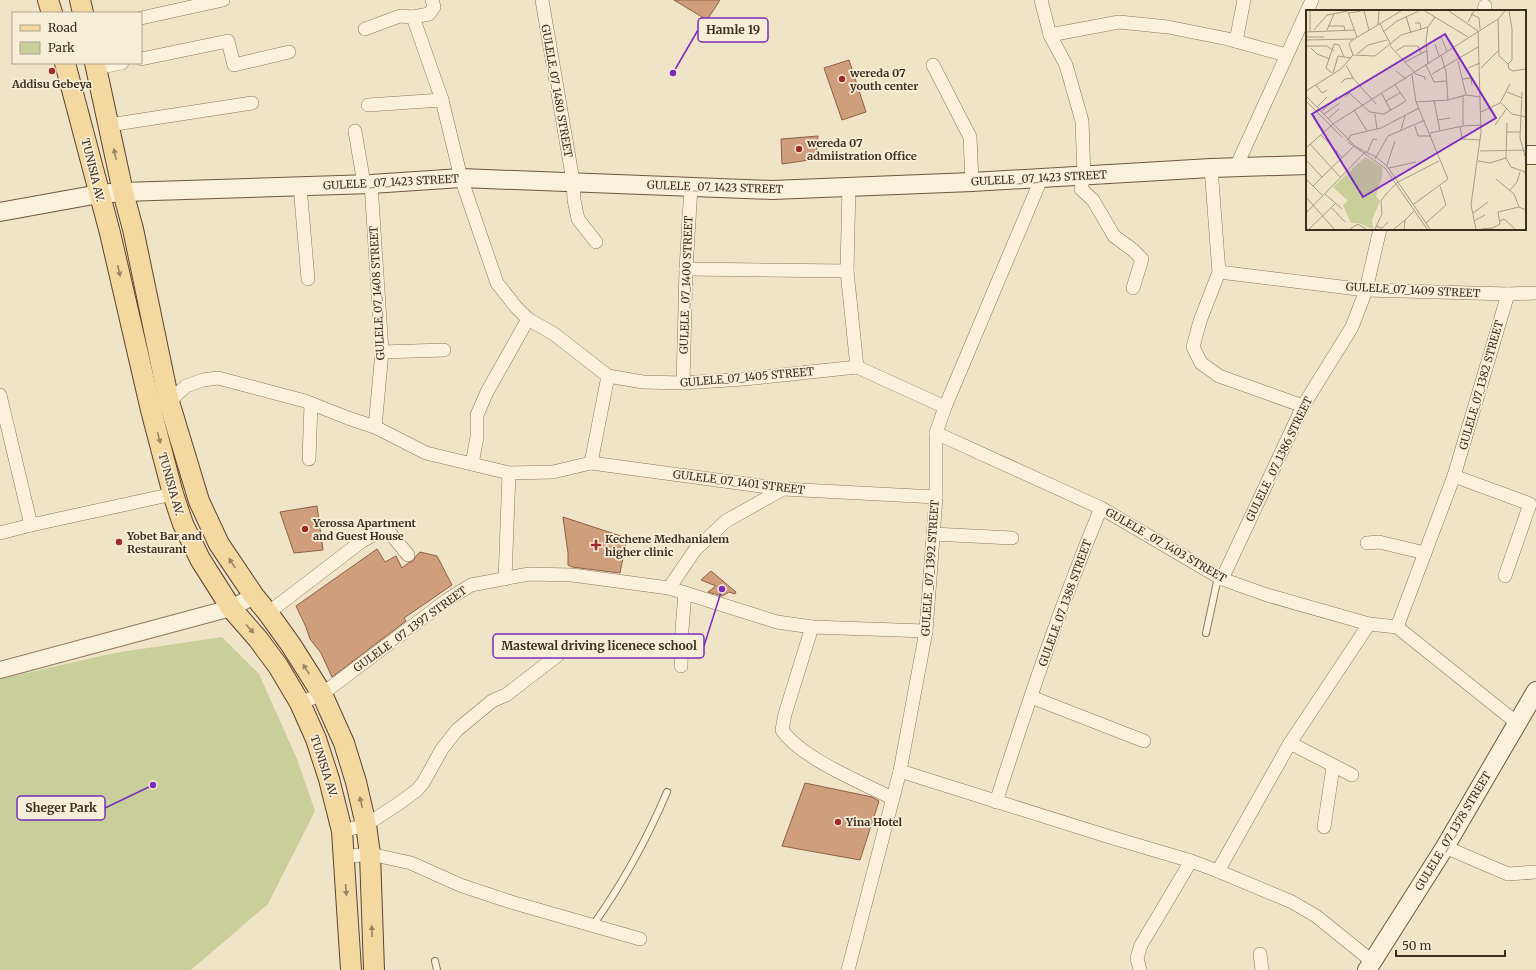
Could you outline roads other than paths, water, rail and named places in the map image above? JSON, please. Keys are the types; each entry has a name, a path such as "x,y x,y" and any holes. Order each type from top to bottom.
{"main road":[{"path":"48,0 52,12"},
{"path":"80,0 83,12"},
{"name":"TUNISIA AV.","path":"65,64 99,194 160,406 207,521 219,544 254,596 291,645 322,694 344,743 356,782 366,825 370,854 374,970"},
{"name":"TUNISIA AV.","path":"96,66 132,229 173,494 183,524 200,560 231,608 258,639 278,666 300,703 316,739 330,779 342,831 351,970"},
{"name":"GULELE _07_1423 STREET","path":"0,212 99,194 123,192 367,184 461,178 574,181 772,190 972,182 1211,168 1306,166"},
{"name":"GULELE _07_1378 STREET","path":"1370,966 1445,847 1536,691"}],"street":[{"path":"142,18 222,0"},
{"path":"365,29 400,16 413,17 429,14 434,7 432,0"},
{"name":"GULELE_07_1480 STREET","path":"542,0 574,181 574,200 578,219 596,242"},
{"path":"1041,0 1050,35 1066,65 1082,121 1084,176 1081,189 1093,200 1114,236 1133,250 1142,259 1133,288"},
{"path":"1236,41 1244,0"},
{"path":"1307,10 1312,0"},
{"path":"1236,167 1306,13"},
{"name":"GULELE_07_1405 STREET","path":"413,17 442,100 461,178 497,283 516,307 528,319 554,334 608,376 643,382 744,379 857,367"},
{"path":"1050,35 1119,22 1168,28 1236,41 1286,55"},
{"path":"142,59 228,41 234,65 289,52"},
{"path":"96,66 113,64"},
{"path":"933,65 970,137 972,182"},
{"path":"368,105 442,100"},
{"path":"109,125 252,103"},
{"name":"GULELE_07_1408 STREET","path":"355,130 367,184 382,352 374,427"},
{"path":"1211,168 1219,272 1200,321 1193,347 1201,363 1219,376 1303,406"},
{"name":"GULELE _07_1392 STREET","path":"848,970 900,771 926,631 936,497 936,433 945,407 1042,178"},
{"path":"300,186 308,279"},
{"path":"849,186 847,271 857,367 945,407"},
{"name":"GULELE _07_1400 STREET","path":"682,382 686,269 691,187"},
{"name":"GULELE _07_1386 STREET","path":"1220,578 1303,406 1352,327 1366,290 1380,230"},
{"path":"686,269 847,271"},
{"name":"GULELE_07_1409 STREET","path":"1219,272 1366,290 1508,294 1536,293"},
{"name":"GULELE_07_1382 STREET","path":"1397,627 1454,476 1508,294"},
{"path":"472,464 477,437 477,415 487,392 528,319"},
{"path":"382,352 444,350"},
{"path":"591,463 608,376"},
{"name":"GULELE_07_1401 STREET","path":"160,406 186,386 203,380 218,378 312,404 374,427 426,453 509,473 553,472 591,463 783,489 936,497"},
{"path":"0,396 31,524"},
{"path":"309,459 312,404"},
{"name":"GULELE _07_1403 STREET","path":"936,433 1101,508 1220,578 1267,595 1369,624 1397,627"},
{"path":"505,578 509,473"},
{"path":"1454,476 1530,504 1505,576"},
{"path":"669,588 695,550 726,521 783,489"},
{"path":"0,533 31,524 173,494"},
{"name":"GULELE_07_1388 STREET","path":"996,802 1082,553 1101,508"},
{"path":"268,613 362,541 386,528 408,555"},
{"path":"933,534 1012,538"},
{"path":"1367,543 1379,542 1425,553"},
{"name":"GULELE _07_1397 STREET","path":"300,703 322,694 465,588 471,585 529,574 572,576 669,588 776,622 812,627 926,631"},
{"path":"680,666 686,593"},
{"path":"0,670 231,608 254,596"},
{"path":"1218,871 1290,743 1369,624"},
{"path":"812,627 785,714 782,730 787,738 815,759 892,798"},
{"path":"1397,627 1517,723"},
{"path":"342,831 366,825 401,802 423,784 442,749 457,730 492,701 506,695 558,655"},
{"path":"1031,697 1144,741"},
{"path":"1290,743 1352,776"},
{"path":"1324,826 1333,766"},
{"path":"900,771 996,802 1191,861 1218,871 1292,902 1316,916 1370,966"},
{"path":"1445,847 1508,874 1536,872"},
{"path":"343,857 370,854 411,863 460,885 511,902 640,940"},
{"path":"1140,970 1137,958 1141,945 1191,861"},
{"path":"1260,954 1262,970"}],"lane":[{"path":"1206,633 1220,578"},
{"path":"593,925 610,901 644,842 667,792"},
{"path":"435,961 437,970"}],"place":[{"name":"Addisu Gebeya","path":"52,71"},
{"name":"Hamle 19","path":"673,73"},
{"name":"wereda 07 youth center","path":"842,79"},
{"name":"wereda 07 admiistration Office","path":"799,149"},
{"name":"Yerossa Apartment and Guest House","path":"305,529"},
{"name":"Yobet Bar and Restaurant","path":"119,542"},
{"name":"Kechene Medhanialem higher clinic","path":"596,545"},
{"name":"Mastewal driving licenece school","path":"722,589"},
{"name":"Sheger Park","path":"153,785"},
{"name":"Yina Hotel","path":"838,822"}]}
